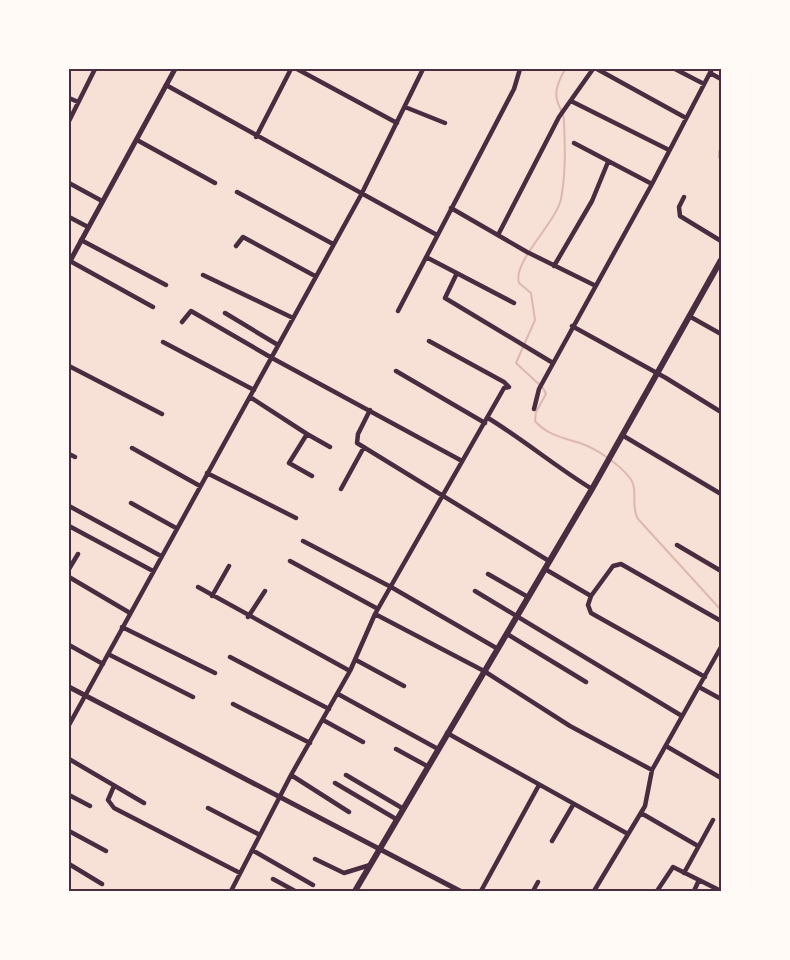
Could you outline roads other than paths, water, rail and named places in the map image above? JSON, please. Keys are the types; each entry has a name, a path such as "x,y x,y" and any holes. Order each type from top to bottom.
{"main road":[{"path":"355,891 402,808 518,617 721,260"}],"street":[{"path":"69,121 95,69"},
{"path":"153,306 69,262 71,254 81,240 175,69"},
{"path":"256,137 291,69"},
{"path":"297,69 397,123"},
{"path":"69,725 361,195 423,69"},
{"path":"398,311 514,89 520,69"},
{"path":"498,235 560,117 595,69 686,118"},
{"path":"675,69 704,84"},
{"path":"534,409 539,389 594,285 652,184 711,71 721,79"},
{"path":"166,85 256,137 437,235"},
{"path":"69,98 78,102"},
{"path":"571,101 669,150"},
{"path":"405,107 446,123"},
{"path":"137,140 215,183"},
{"path":"573,143 652,184"},
{"path":"721,151 721,158"},
{"path":"554,266 591,201 608,162"},
{"path":"69,183 102,201"},
{"path":"237,192 333,244"},
{"path":"684,198 679,207 680,216 721,241"},
{"path":"451,208 554,266 594,285"},
{"path":"69,217 88,227"},
{"path":"236,246 243,237 315,276"},
{"path":"81,240 166,285"},
{"path":"426,257 514,303"},
{"path":"458,273 445,298 553,363"},
{"path":"203,274 293,318"},
{"path":"182,322 188,312 192,312 462,461"},
{"path":"225,313 278,345"},
{"path":"689,316 721,334"},
{"path":"572,326 721,412"},
{"path":"231,891 291,775 356,660 376,611 508,384 429,341"},
{"path":"164,342 254,390"},
{"path":"69,366 162,414"},
{"path":"396,371 520,437 560,469 592,489"},
{"path":"250,397 330,447"},
{"path":"370,410 356,440 364,447 549,561"},
{"path":"307,434 289,463 312,476"},
{"path":"622,435 721,494"},
{"path":"132,447 200,486"},
{"path":"341,489 364,447"},
{"path":"69,454 75,457"},
{"path":"207,473 296,518"},
{"path":"131,503 176,528"},
{"path":"69,506 161,556"},
{"path":"69,526 153,571"},
{"path":"303,541 391,587 498,649"},
{"path":"677,545 721,571"},
{"path":"69,569 78,554"},
{"path":"290,561 484,671 570,726 652,770"},
{"path":"705,677 591,614 588,605 591,596 613,566 621,564 721,621"},
{"path":"212,596 229,566"},
{"path":"545,569 591,596"},
{"path":"488,574 528,597"},
{"path":"69,577 130,613"},
{"path":"198,588 350,671"},
{"path":"248,617 265,591"},
{"path":"476,591 682,716"},
{"path":"122,627 215,673"},
{"path":"507,634 586,682"},
{"path":"69,645 103,664"},
{"path":"594,891 641,813 648,795 652,770 721,647"},
{"path":"108,654 193,697"},
{"path":"230,657 329,710"},
{"path":"356,660 404,686"},
{"path":"69,687 380,847 460,891"},
{"path":"699,687 721,699"},
{"path":"338,694 438,749"},
{"path":"233,704 310,743"},
{"path":"323,720 363,742"},
{"path":"447,733 628,834"},
{"path":"666,746 721,778"},
{"path":"396,749 427,766"},
{"path":"69,759 144,803"},
{"path":"291,775 349,813"},
{"path":"346,776 402,808"},
{"path":"335,783 396,819"},
{"path":"481,891 539,785"},
{"path":"114,786 108,799 114,808 240,873"},
{"path":"69,795 90,806"},
{"path":"552,841 573,805"},
{"path":"208,808 260,835"},
{"path":"641,813 698,846"},
{"path":"684,873 713,820"},
{"path":"69,831 106,851"},
{"path":"252,850 313,885"},
{"path":"315,859 344,873 370,865"},
{"path":"69,864 102,884"},
{"path":"657,891 670,868 675,867 721,891"},
{"path":"273,879 295,891"},
{"path":"694,891 699,880"},
{"path":"533,891 538,882"}],"waterway":[{"path":"565,69 556,94 564,121 563,189 557,209 522,264 519,274 519,283 531,293 535,320 516,363 543,388 546,394 536,412 535,421 550,433 580,443 607,457 630,478 633,483 638,519 721,610"}]}
